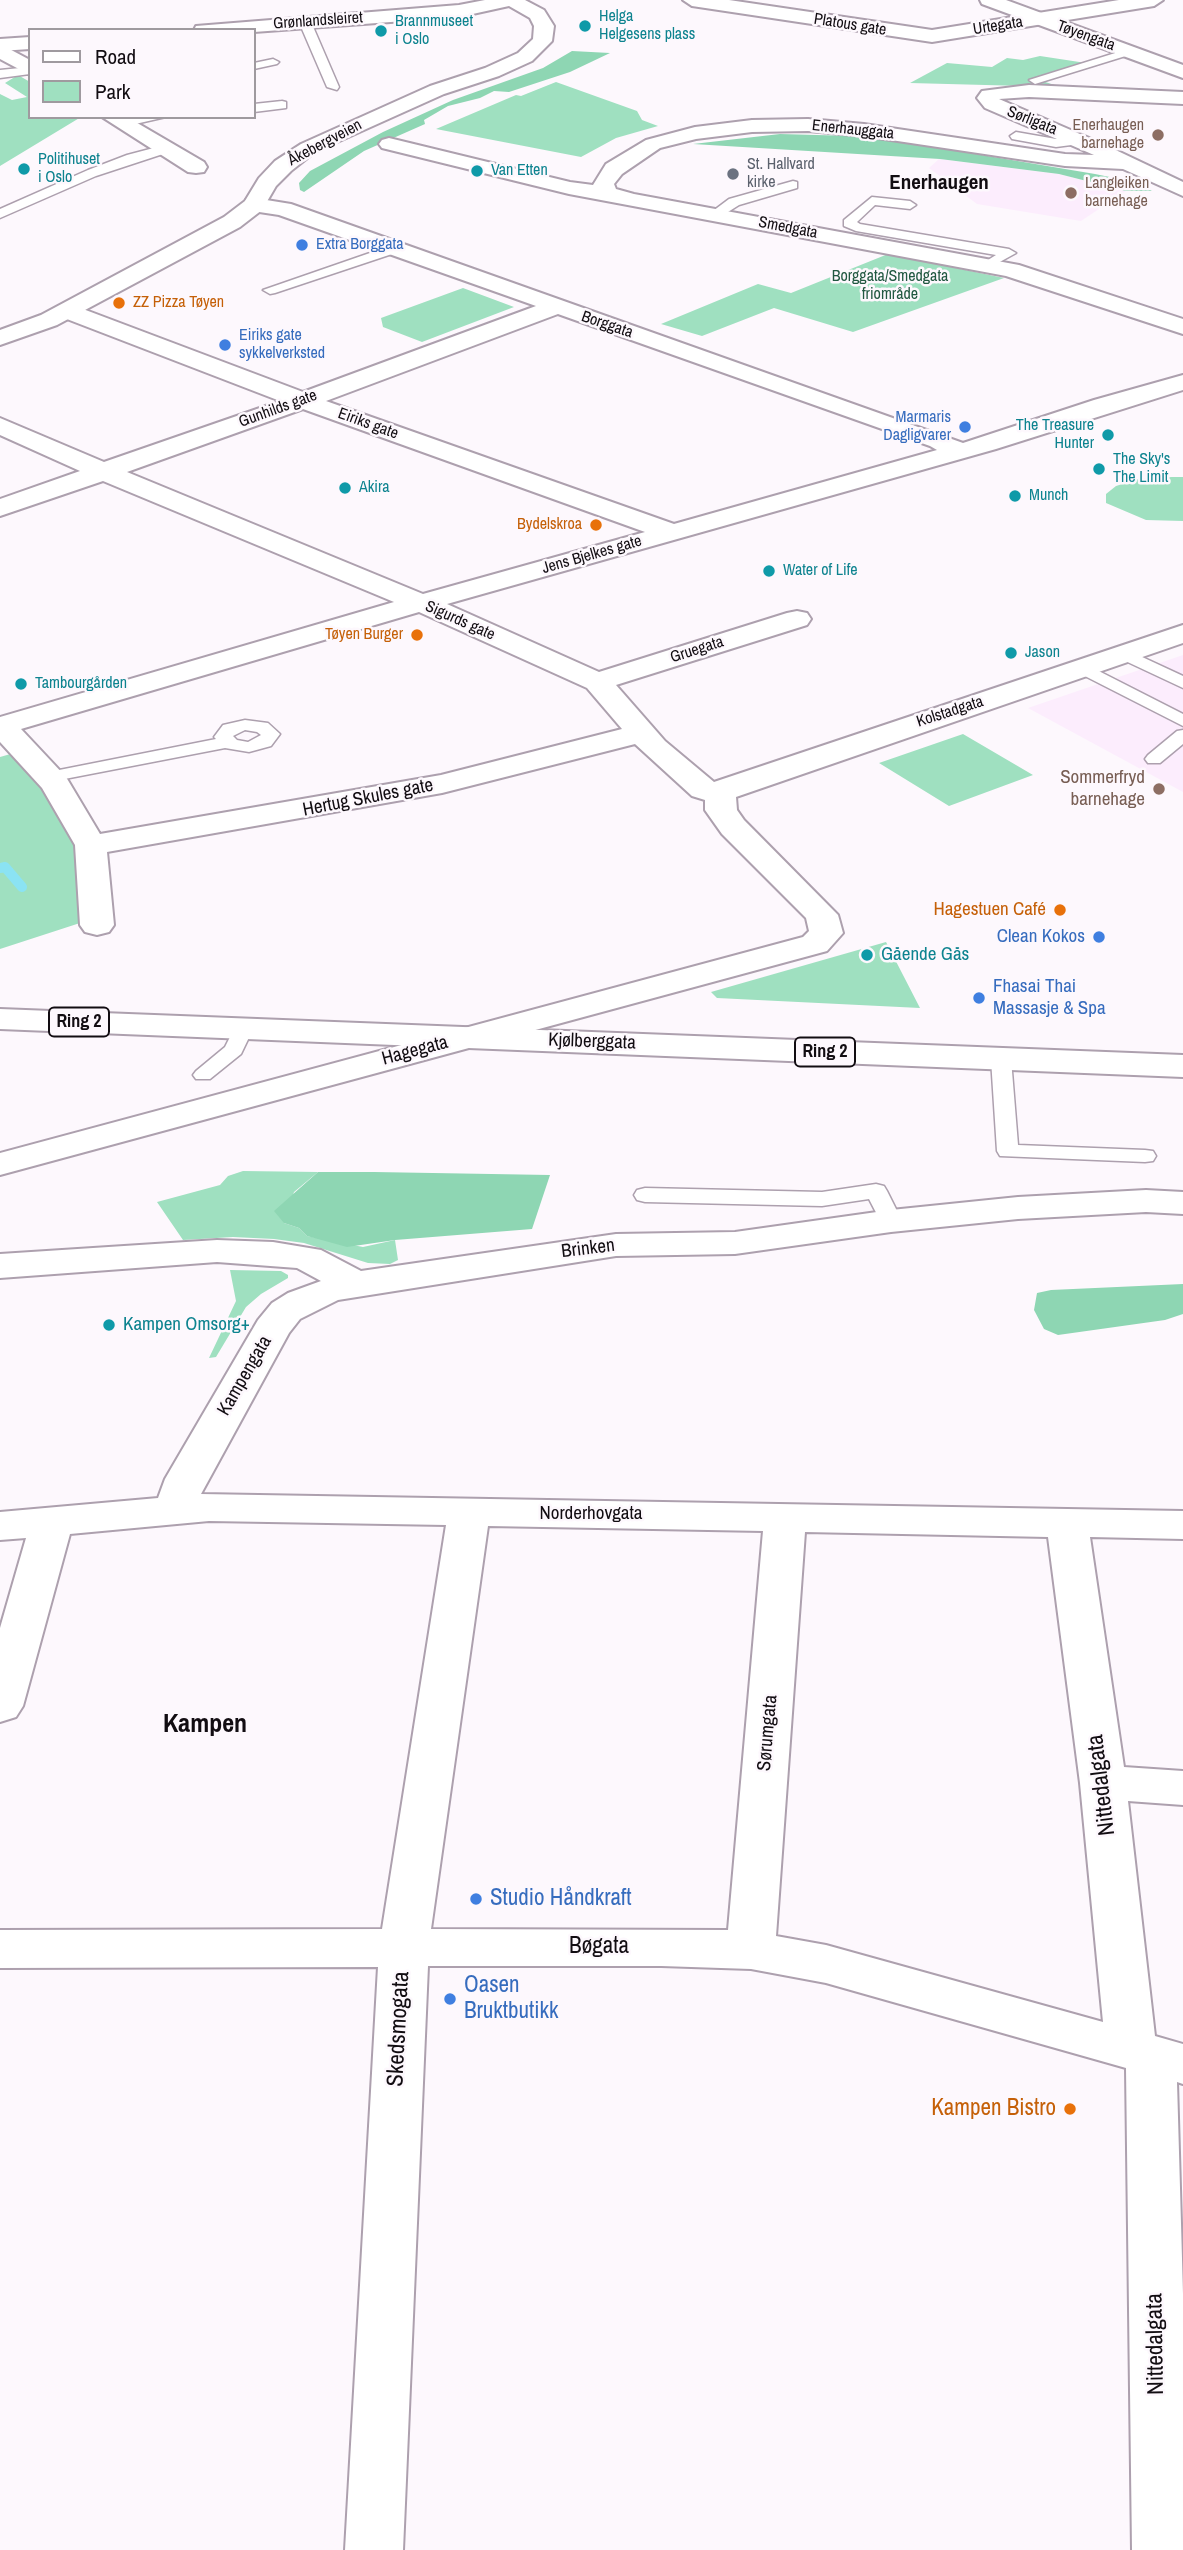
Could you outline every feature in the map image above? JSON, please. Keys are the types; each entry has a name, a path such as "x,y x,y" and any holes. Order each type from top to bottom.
{"street":[{"name":"Grønlandsleiret","path":"432,12 485,0"},
{"name":"Grønlandsleiret","path":"228,28 469,9 512,0"},
{"name":"Åkebergveien","path":"0,338 39,324 67,310 232,222 254,205 275,173 308,148 438,90 517,62 536,49 544,34 541,18 512,0"},
{"name":"Platous gate","path":"692,0 925,36"},
{"name":"Tøyengata","path":"989,0 1183,72"},
{"name":"Urtegata","path":"925,36 1154,0"},
{"path":"0,48 28,43"},
{"path":"0,48 28,68"},
{"name":"Sørligata","path":"1183,98 1021,91 998,93 987,98 1001,108 1079,140 1183,190"},
{"path":"117,120 196,167"},
{"name":"Enerhauggata","path":"607,192 603,184 614,169 653,144 695,133 752,126 855,129 1065,160 1129,163"},
{"name":"Smedgata","path":"389,144 569,188 607,192 632,200 987,265 1037,278 1183,327"},
{"name":"Borggata","path":"254,205 284,209 939,441 959,451"},
{"name":"Gunhilds gate","path":"0,508 303,401 556,307"},
{"name":"Eiriks gate","path":"67,310 303,401 672,532"},
{"name":"Jens Bjelkes gate","path":"1,726 421,603 959,451 1183,382"},
{"name":"Sigurds gate","path":"0,426 421,603 597,682 640,734 697,785 720,796"},
{"name":"Gruegata","path":"597,682 797,619"},
{"name":"Kolstadgata","path":"720,796 725,790 751,779 1183,634"},
{"path":"1,726 49,777 91,845 97,925"},
{"name":"Hertug Skules gate","path":"91,845 442,784 640,734"},
{"name":"Hagegata","path":"0,1164 815,944 826,933 825,920 733,827 719,806 720,796"},
{"name":"Kjølberggata","path":"0,998 1183,1042"},
{"name":"Kjølberggata","path":"0,1020 1183,1066"},
{"name":"Brinken","path":"355,1284 582,1248 735,1243 891,1221 1018,1208 1146,1201 1183,1203"},
{"path":"0,1266 217,1251 273,1253 307,1258 327,1266 355,1284"},
{"name":"Kampengata","path":"174,1509 186,1479 281,1318 302,1301 355,1284"},
{"name":"Norderhovgata","path":"0,1526 174,1509 236,1507 1183,1525"},
{"name":"Skedsmogata","path":"374,2550 404,1948 469,1513"},
{"name":"Sørumgata","path":"751,1950 785,1516"},
{"path":"0,1706 52,1522"},
{"name":"Nittedalgata","path":"1068,1522 1103,1783 1155,2056 1161,2550"},
{"path":"1103,1783 1183,1788"},
{"name":"Bøgata","path":"0,1949 661,1947 751,1950 826,1964 1155,2056"}],"lane":[{"path":"305,22 333,87"},
{"path":"1035,80 1128,52"},
{"path":"256,66 274,62"},
{"path":"0,74 28,69"},
{"path":"256,108 282,105"},
{"path":"1016,136 1056,143 1079,140"},
{"path":"0,214 118,163 165,149"},
{"path":"715,214 734,202 793,185"},
{"path":"910,205 872,201 849,223 1009,253 987,265"},
{"path":"270,290 393,248"},
{"path":"1125,654 1183,683"},
{"path":"1083,668 1183,722"},
{"path":"1161,762 1176,740"},
{"path":"49,777 229,742"},
{"path":"202,1075 234,1050 243,1029"},
{"path":"1002,1059 1008,1151 1145,1156"},
{"path":"645,1195 822,1199 876,1191 891,1221"}],"shaded area":[{"path":"939,159 1059,174 1126,191 1081,221 977,204 929,168"},
{"path":"1183,655 1183,792 1028,708"}],"green space":[{"path":"572,51 610,53 570,72 509,92 494,91 480,98 448,106 424,120 425,124 364,151 304,192 300,190 299,183 310,171 383,132 453,100 543,68"},
{"path":"1040,56 1086,63 1036,79 1061,87 910,83 947,63 992,67 1007,58 1023,60"},
{"path":"18,75 28,81 28,119 78,119 0,166 0,94 12,100 27,97 5,83"},
{"path":"556,82 637,111 642,120 658,126 616,138 581,157 436,129 516,95 521,96"},
{"path":"780,134 854,136 934,147 1095,174 1129,181 1152,191 1126,191 1059,174 940,159 693,144"},
{"name":"Borggata/Smedgata friområde","path":"888,254 1004,278 853,332 774,308 702,336 661,324 758,284 791,293"},
{"path":"463,288 514,307 422,342 383,327 381,318"},
{"path":"1183,477 1183,521 1146,520 1106,503 1106,494 1116,486 1138,479"},
{"path":"963,734 1033,775 949,806 879,763"},
{"path":"14,753 44,789 76,846 80,923 0,949 0,757"},
{"path":"886,942 920,1008 717,998 711,992"},
{"path":"243,1171 318,1172 294,1192 284,1223 299,1228 307,1236 363,1247 395,1240 398,1260 390,1264 368,1263 304,1243 274,1239 233,1237 183,1240 157,1202 220,1185 228,1176"},
{"path":"318,1172 550,1175 532,1229 395,1240 347,1247 307,1236 299,1228 284,1223 274,1211"},
{"path":"230,1270 281,1271 288,1275 288,1278 261,1294 246,1307 216,1357 209,1358 236,1301"},
{"path":"1183,1284 1183,1314 1165,1320 1058,1335 1044,1329 1034,1310 1037,1293 1051,1290"}],"waterway":[{"path":"0,868 5,867 22,887"}],"place":[{"name":"Helga Helgesens plass","path":"585,26"},
{"name":"Brannmuseet i Oslo","path":"381,31"},
{"name":"Enerhaugen barnehage","path":"1158,135"},
{"name":"Politihuset i Oslo","path":"24,169"},
{"name":"Van Etten","path":"477,171"},
{"name":"St. Hallvard kirke","path":"733,174"},
{"name":"Langleiken barnehage","path":"1071,193"},
{"name":"Extra Borggata","path":"302,245"},
{"name":"ZZ Pizza Tøyen","path":"119,303"},
{"name":"Eiriks gate sykkelverksted","path":"225,345"},
{"name":"Marmaris Dagligvarer","path":"965,427"},
{"name":"The Treasure Hunter","path":"1108,435"},
{"name":"The Sky's The Limit","path":"1099,469"},
{"name":"Akira","path":"345,488"},
{"name":"Munch","path":"1015,496"},
{"name":"Bydelskroa","path":"596,525"},
{"name":"Water of Life","path":"769,571"},
{"name":"Tøyen Burger","path":"417,635"},
{"name":"Jason","path":"1011,653"},
{"name":"Tambourgården","path":"21,684"},
{"name":"Sommerfryd barnehage","path":"1159,789"},
{"name":"Hagestuen Café","path":"1060,910"},
{"name":"Clean Kokos","path":"1099,937"},
{"name":"Gående Gås","path":"867,955"},
{"name":"Fhasai Thai Massasje & Spa","path":"979,998"},
{"name":"Kampen Omsorg+","path":"109,1325"},
{"name":"Studio Håndkraft","path":"476,1899"},
{"name":"Oasen Bruktbutikk","path":"450,1999"},
{"name":"Kampen Bistro","path":"1070,2109"}],"district":[{"name":"Enerhaugen","path":"939,183"},
{"name":"Kampen","path":"205,1725"}]}
